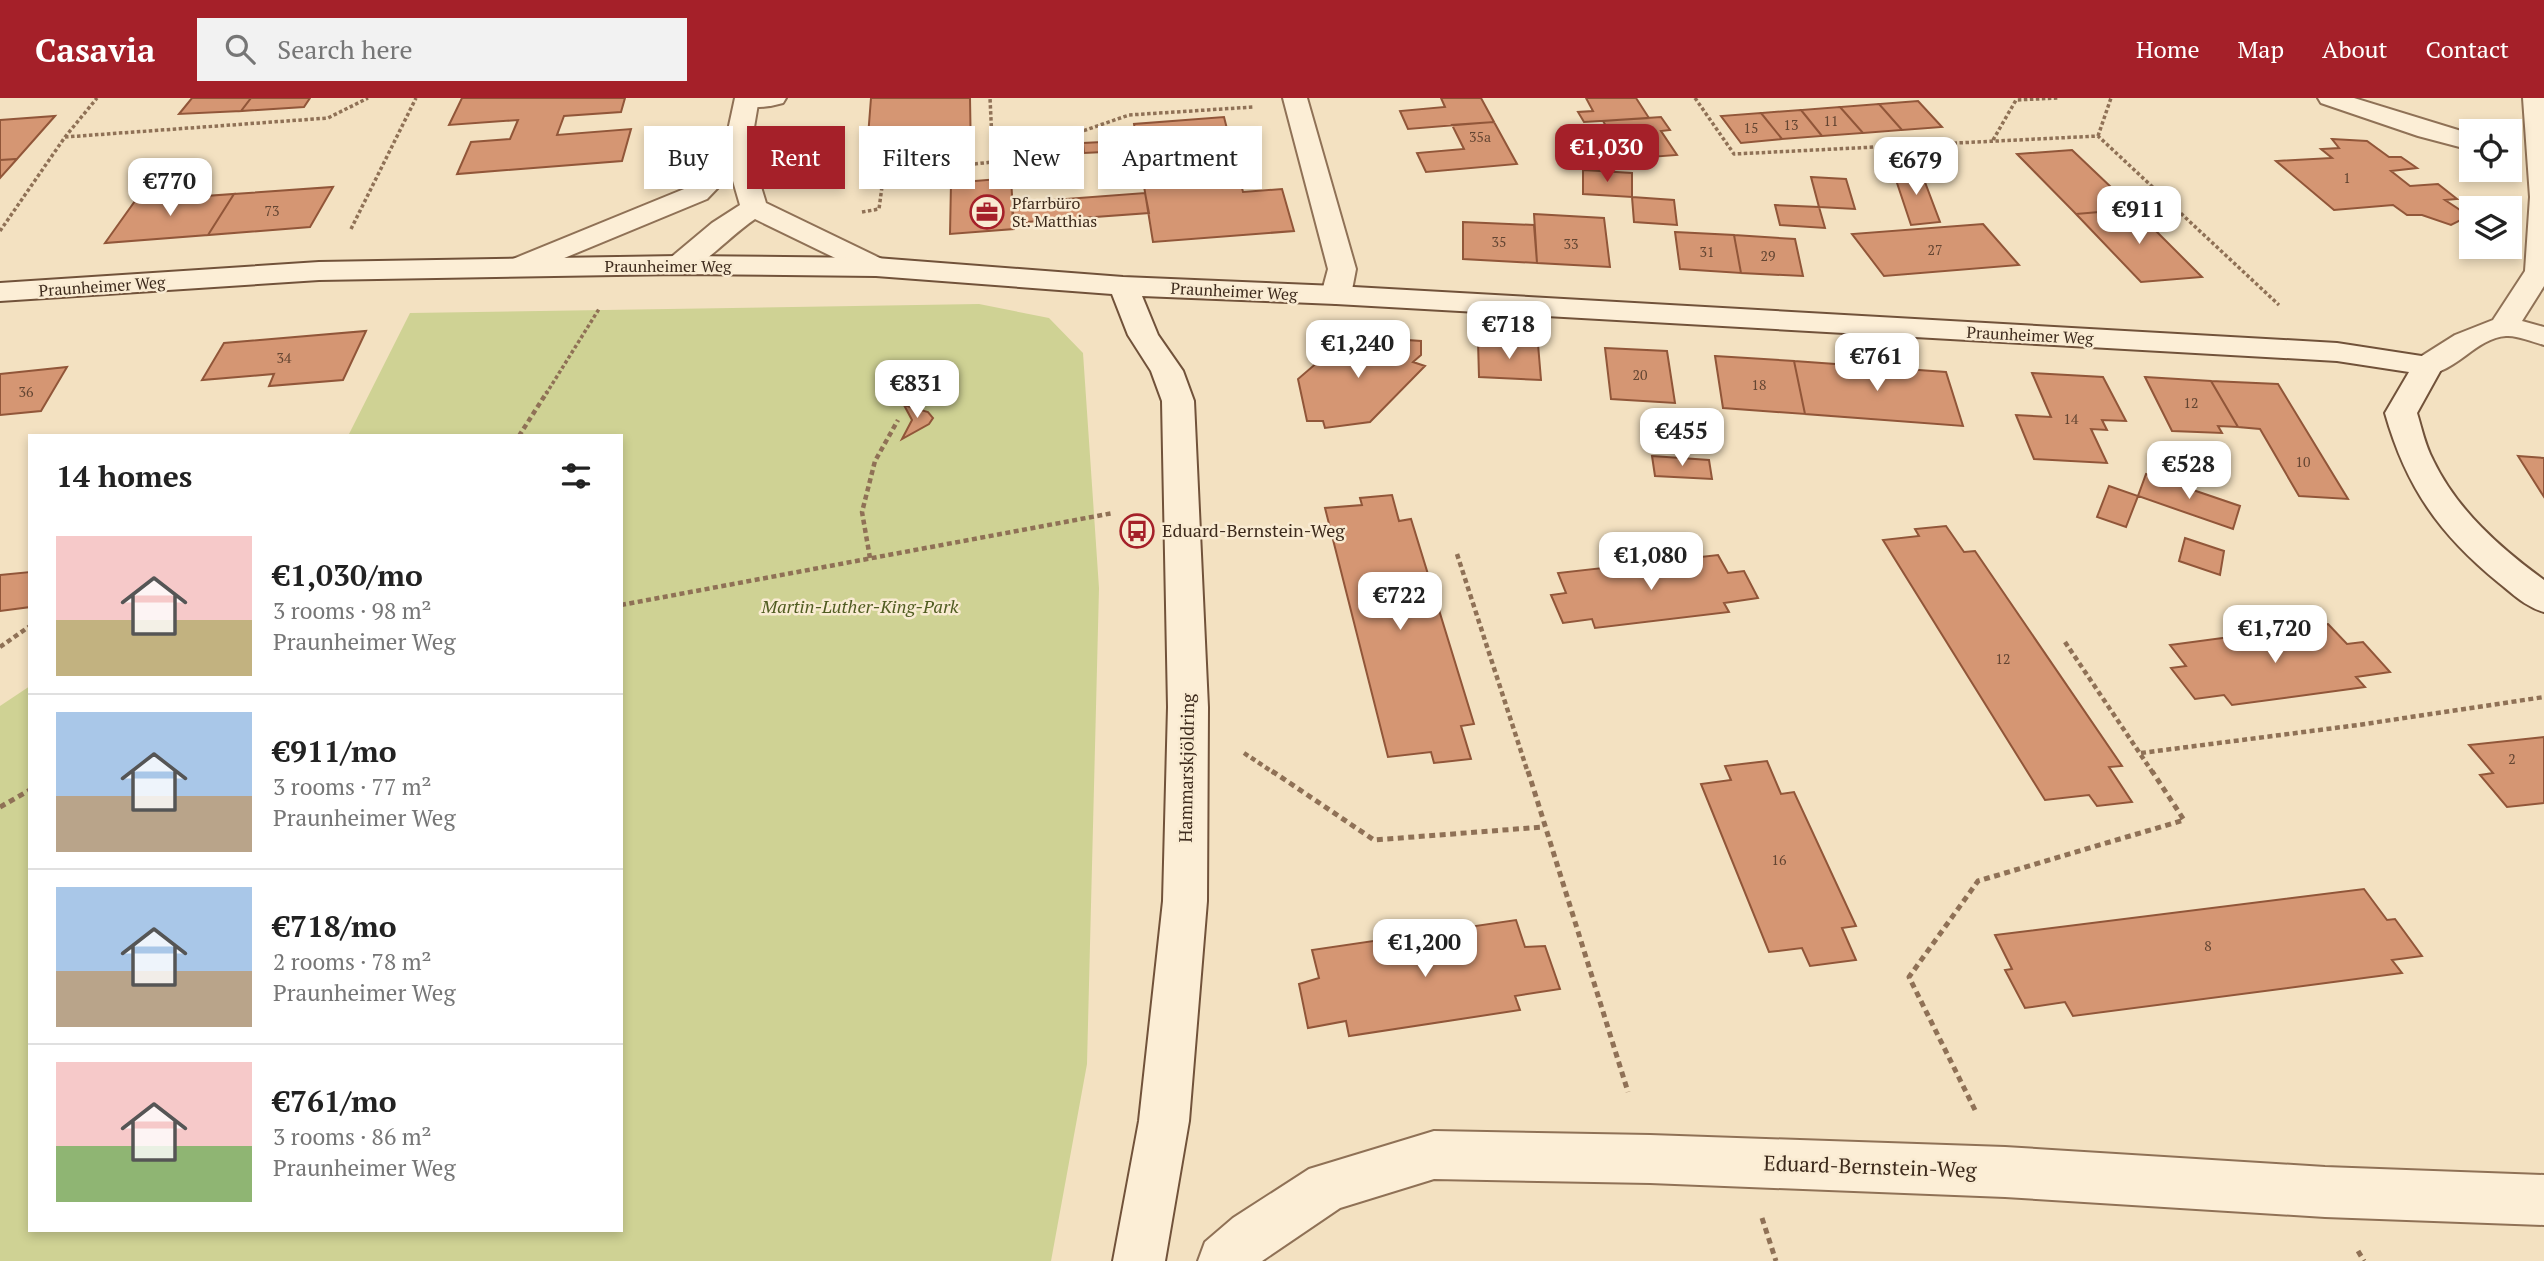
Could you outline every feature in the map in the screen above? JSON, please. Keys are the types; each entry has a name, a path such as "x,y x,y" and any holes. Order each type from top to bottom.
{"main road":[{"path":"774,98 747,99 737,151 754,208 876,267"},
{"path":"1295,98 1342,269 1336,295"},
{"path":"2330,98 2459,139"},
{"path":"2504,326 2539,271 2543,197 2530,156 2535,98"},
{"path":"518,267 698,193 737,151"},
{"path":"679,265 698,193"},
{"path":"679,265 722,229 754,208"},
{"name":"Praunheimer Weg","path":"0,292 319,271 679,265 876,267 1123,286 1336,295 2324,352 2428,366"},
{"name":"Hammarskjöldring","path":"1123,286 1143,335 1167,371 1178,401 1188,707 1185,901 1164,1121 1139,1261"},
{"path":"2544,336 2504,326 2466,341 2428,366 2401,413 2416,461 2447,511 2511,575 2544,599"},
{"name":"Eduard-Bernstein-Weg","path":"1224,1261 1251,1236 1327,1187 1434,1156 1663,1160 2005,1172 2325,1192 2544,1200"}],"path":[{"path":"0,232 65,136 97,98"},
{"path":"65,136 328,118 368,98"},
{"path":"350,231 416,98"},
{"path":"990,98 991,126"},
{"path":"1695,98 1734,154 2098,136 2283,309"},
{"path":"1993,141 2016,100 2058,98"},
{"path":"2098,136 2111,98"},
{"path":"1084,131 1129,115 1254,107"},
{"path":"852,213 878,209 883,179 942,174 945,167 989,162"},
{"path":"520,434 599,309"},
{"path":"870,558 862,512 875,461 898,420"},
{"path":"623,605 1113,513"},
{"path":"1457,554 1502,686 1543,827 1628,1092"},
{"path":"0,647 28,627"},
{"path":"1975,1110 1909,977 1978,881 2184,820 2065,642"},
{"path":"2141,753 2358,725 2544,697"},
{"path":"1244,753 1374,840 1543,827"},
{"path":"0,807 28,791"},
{"path":"1762,1217 1776,1261"}],"green space":[{"name":"Martin-Luther-King-Park","path":"979,304 1049,318 1083,353 1099,588 1087,1064 1051,1261 0,1261 0,706 28,687 28,1232 623,1232 623,434 349,434 410,313"}],"building":[{"path":"192,98 251,98 241,111 179,114"},
{"path":"251,98 310,98 304,107 241,111"},
{"path":"462,98 625,98 621,112 564,116 557,135 631,129 622,161 457,174 471,142 510,139 518,120 449,125"},
{"path":"871,98 970,98 970,126 869,126"},
{"path":"1441,98 1481,98 1494,122 1408,129 1400,111 1445,107"},
{"path":"1586,98 1636,98 1649,118 1584,122 1578,112 1593,111"},
{"path":"1918,101 1942,127 1902,130 1879,104"},
{"path":"1879,104 1902,130 1863,133 1840,107"},
{"path":"1840,107 1863,133 1822,136 1801,110"},
{"path":"1801,110 1822,136 1782,139 1761,113"},
{"path":"1761,113 1782,139 1741,143 1721,116"},
{"path":"55,116 17,159 0,160 0,120"},
{"path":"1224,117 1226,126 1134,126"},
{"path":"1661,117 1670,130 1661,131 1677,155 1610,160 1603,149 1619,148 1603,121"},
{"path":"1494,122 1517,164 1426,172 1417,153 1464,149 1452,125"},
{"path":"2332,139 2367,141 2389,157 2401,157 2417,168 2391,171 2410,186 2438,184 2457,199 2445,200 2459,209 2459,221 2451,225 2422,215 2407,215 2393,205 2334,210 2276,161 2332,158 2321,149 2339,148"},
{"path":"1098,142 1098,152 1084,153 1084,143"},
{"path":"2072,150 2134,209 2076,214 2017,154"},
{"path":"17,159 0,178 0,160"},
{"path":"1920,169 1940,222 1911,225 1893,171"},
{"path":"1583,170 1632,173 1632,197 1583,194"},
{"path":"1811,177 1846,179 1855,209 1819,207"},
{"path":"989,180 989,189 1012,189 1014,229 950,234 951,189 975,189 975,181"},
{"path":"333,187 310,227 208,235 234,194"},
{"path":"1144,189 1242,189 1243,192 1282,189 1294,231 1153,242"},
{"path":"1145,193 1149,213 1013,223 1012,203"},
{"path":"234,194 208,235 105,243 135,201"},
{"path":"1632,197 1674,200 1677,225 1634,222"},
{"path":"1775,205 1819,207 1825,228 1780,225"},
{"path":"2134,209 2202,277 2141,282 2076,214"},
{"path":"1534,214 1604,218 1610,267 1537,263"},
{"path":"1463,222 1534,225 1537,263 1463,259"},
{"path":"1983,224 2019,265 1884,276 1852,234"},
{"path":"1675,232 1734,235 1741,273 1680,269"},
{"path":"1734,235 1795,239 1803,276 1741,273"},
{"path":"366,331 343,380 269,386 274,374 202,380 224,343"},
{"path":"1348,336 1421,341 1421,355 1413,362 1425,366 1370,422 1325,428 1323,421 1307,421 1298,379"},
{"path":"1478,341 1538,344 1541,380 1479,377"},
{"path":"1605,348 1667,351 1675,403 1611,399"},
{"path":"1715,356 1794,361 1805,414 1723,408"},
{"path":"1794,361 1946,372 1963,426 1805,414"},
{"path":"67,367 41,411 0,415 0,374"},
{"path":"2032,373 2103,377 2126,421 2102,420 2107,430 2091,429 2107,463 2034,459 2016,415 2051,417"},
{"path":"2145,377 2211,381 2238,427 2218,426 2222,433 2172,431"},
{"path":"2211,381 2278,384 2348,499 2299,496 2260,429 2238,427"},
{"path":"904,405 928,412 933,418 929,424 902,439 912,420"},
{"path":"1652,456 1709,460 1712,479 1655,476"},
{"path":"2518,456 2544,458 2544,497"},
{"path":"2146,474 2240,506 2233,529 2138,496"},
{"path":"2109,486 2138,496 2126,527 2097,517"},
{"path":"1392,495 1399,521 1411,519 1474,724 1461,726 1471,759 1434,763 1431,752 1388,757 1325,508 1362,505 1360,498"},
{"path":"1946,526 1964,552 1975,551 2122,766 2109,767 2132,802 2097,806 2089,795 2045,800 1883,540 1919,536 1915,529"},
{"path":"2185,538 2224,551 2220,575 2179,561"},
{"path":"1718,555 1728,573 1744,571 1758,598 1724,603 1729,612 1595,628 1592,619 1563,623 1551,595 1566,593 1558,573"},
{"path":"28,572 28,607 0,611 0,575"},
{"path":"2328,624 2347,644 2363,642 2390,672 2356,677 2365,687 2232,705 2224,695 2195,699 2171,668 2186,666 2170,645"},
{"path":"2544,737 2544,803 2507,807 2480,775 2493,773 2469,745"},
{"path":"1767,761 1781,794 1794,792 1856,926 1842,928 1856,960 1810,966 1802,948 1769,952 1701,784 1731,780 1725,766"},
{"path":"2364,889 2387,920 2395,919 2422,956 2392,960 2402,973 2073,1016 2065,1002 2025,1008 2005,970 2012,969 1995,935"},
{"path":"1516,920 1525,947 1545,946 1560,989 1515,996 1520,1010 1349,1036 1346,1021 1308,1028 1299,984 1319,978 1312,950"}],"place":[{"name":"Pfarrbüro St. Matthias","path":"987,212"},
{"name":"Eduard-Bernstein-Weg","path":"1137,531"}]}
